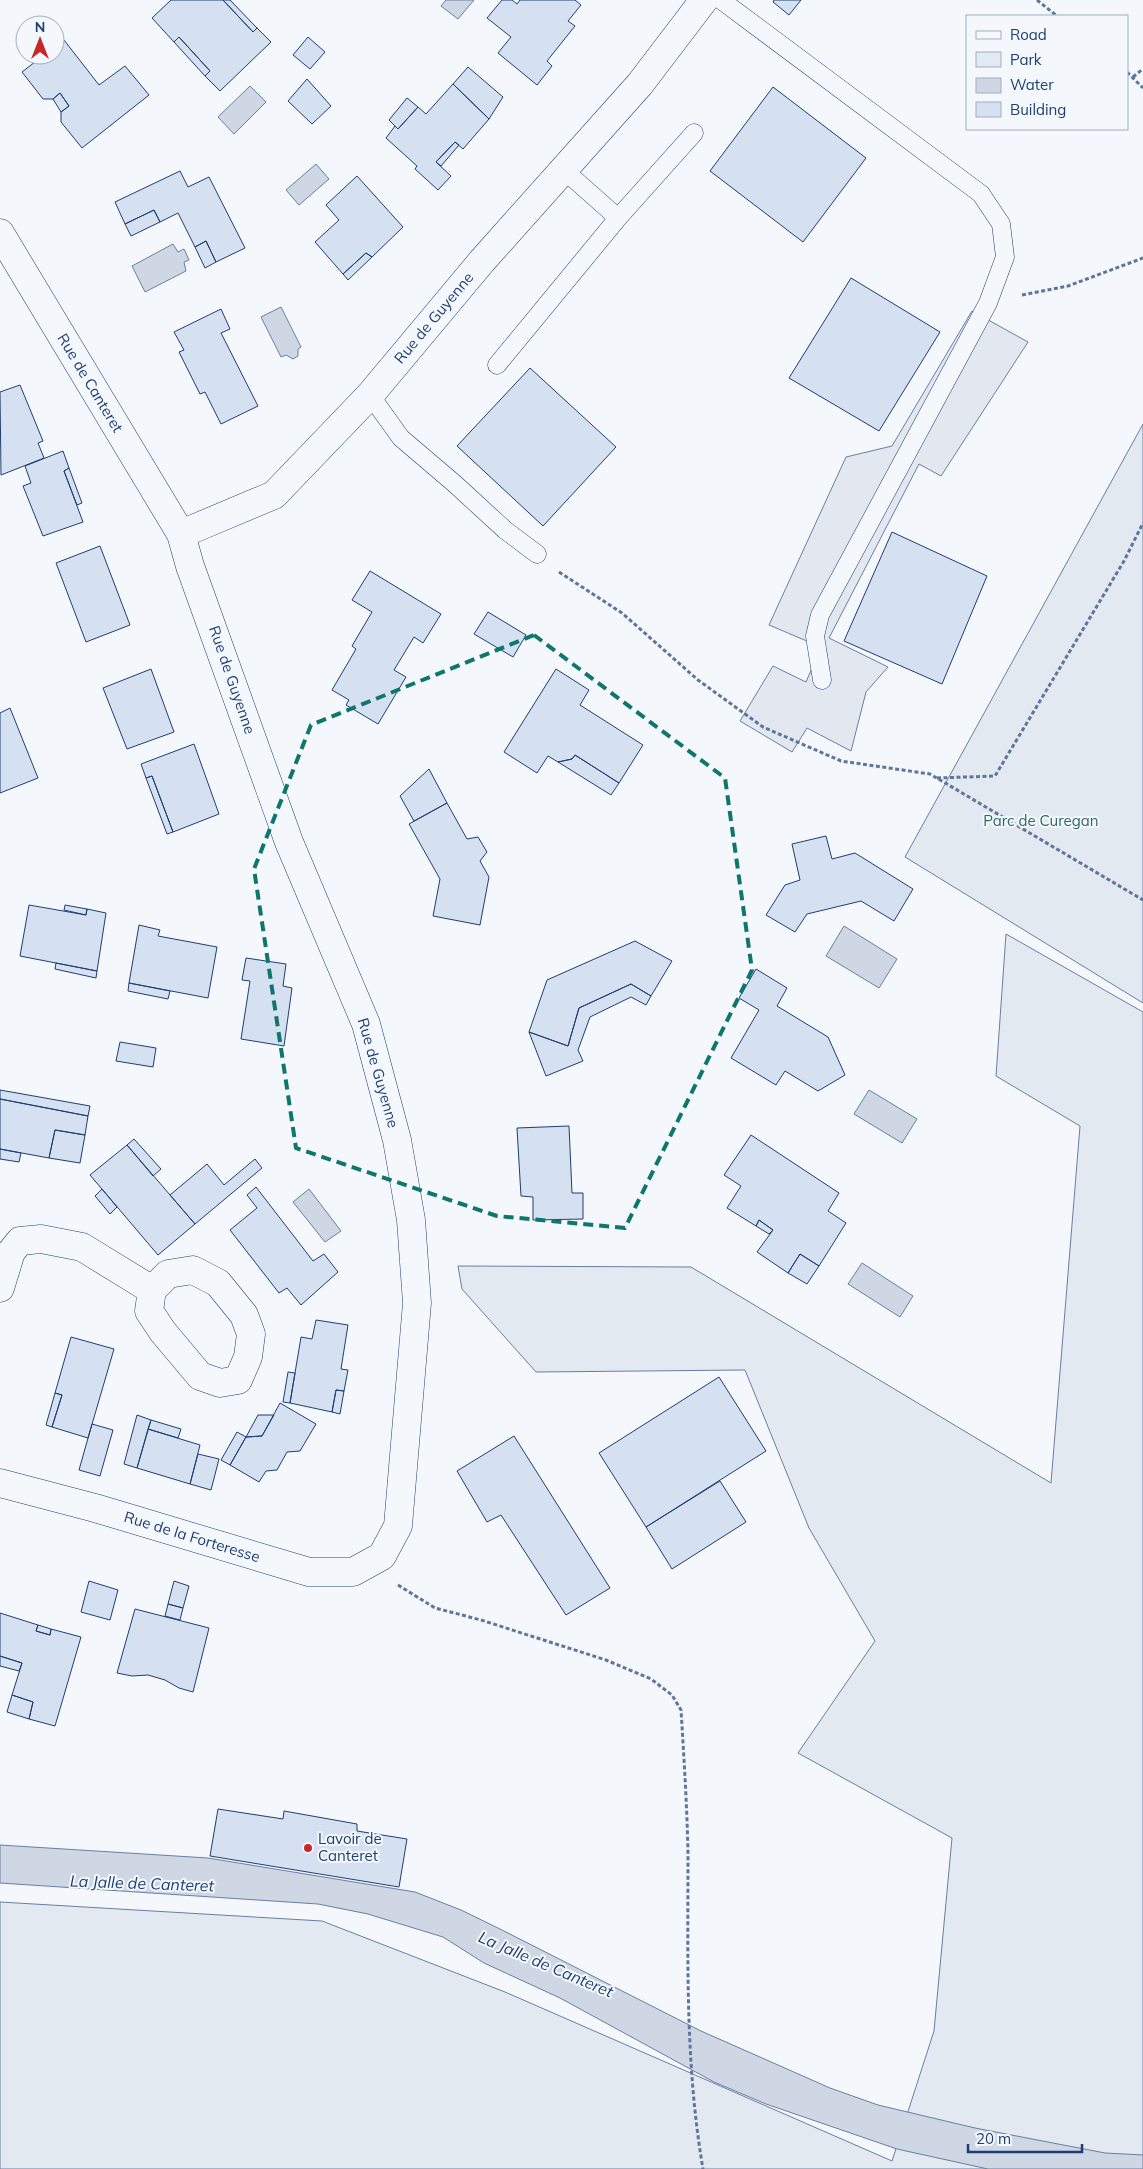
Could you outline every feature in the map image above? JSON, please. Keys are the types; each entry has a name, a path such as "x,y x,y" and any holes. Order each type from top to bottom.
{"street":[{"name":"Rue de Guyenne","path":"382,1556 398,1526 417,1303 411,1220 397,1140 366,1024 289,842 190,566 181,534 274,495 370,395 482,261 565,171 640,84 704,0"},
{"name":"Rue de Canteret","path":"0,233 181,534"},
{"path":"0,1288 11,1252 20,1241 41,1239 82,1248 152,1290"},
{"name":"Rue de la Forteresse","path":"0,1483 95,1508 309,1572 353,1572 382,1556"}],"lane":[{"path":"721,0 981,194 1001,224 1006,258 988,303 820,615 815,636 822,680"},
{"path":"497,365 618,218 694,133"},
{"path":"565,171 618,218"},
{"path":"370,395 401,438 505,530 537,554"}],"path":[{"path":"1037,0 1056,15"},
{"path":"1133,77 1143,69"},
{"path":"1128,73 1143,88"},
{"path":"988,303 1068,286 1143,258"},
{"path":"937,778 995,776 1124,561 1143,524"},
{"path":"537,554 622,614 698,680 763,727 840,761 930,774 1143,900"},
{"path":"382,1556 395,1583 435,1608 481,1620 606,1660 651,1679 672,1695 681,1710 688,1851 688,1995 691,2085 696,2131 703,2169"}],"highlighted area":[{"path":"534,635 725,778 752,970 625,1228 497,1216 296,1148 254,869 311,725"}],"green space":[{"name":"Parc de Curegan","path":"1143,424 1143,1003 905,857"},
{"path":"1006,934 1143,1012 1143,2169 0,2169 0,1902 322,1921 505,1992 892,2161 934,2031 952,1838 798,1753 875,1641 809,1528 745,1370 536,1372 462,1289 458,1266 691,1267 1051,1483 1080,1126 996,1076"}],"shaded area":[{"path":"972,311 1028,342 941,476 919,464 829,638 888,667 866,692 851,751 807,728 792,752 740,721 773,666 806,682 821,647 769,625 846,457 892,446"}],"water":[{"path":"446,0 474,0 458,19 441,6"},
{"path":"250,86 266,102 234,134 218,117"},
{"path":"316,164 329,179 299,205 286,190"},
{"path":"173,244 178,252 184,249 189,260 184,262 186,271 145,292 132,266"},
{"path":"281,307 301,347 298,349 298,356 293,359 286,355 281,357 261,317"},
{"path":"844,926 897,959 879,988 826,956"},
{"path":"869,1090 917,1119 902,1143 854,1114"},
{"path":"309,1189 341,1231 325,1242 293,1202"},
{"path":"862,1263 913,1296 900,1317 848,1284"},
{"name":"La Jalle de Canteret","path":"0,1845 208,1858 415,1892 461,1910 701,2031 830,2088 878,2105 975,2128 1105,2153 1143,2155 1143,2169 988,2169 897,2149 766,2104 714,2082 560,1998 484,1963 443,1937 368,1914 318,1904 0,1883"}],"building":[{"path":"171,0 223,0 253,32 257,28 271,42 220,91 205,76 210,71 179,37 174,42 152,18"},
{"path":"223,0 230,0 257,28 253,32"},
{"path":"502,0 512,0 517,4 520,0 575,0 581,5 568,21 575,26 547,61 552,66 537,85 498,53 511,37 487,18"},
{"path":"774,0 801,0 789,15 773,2"},
{"path":"179,37 210,71 205,76 174,42"},
{"path":"308,37 325,52 310,69 293,55"},
{"path":"65,41 99,85 125,66 149,95 82,148 61,122 61,112 69,106 60,93 53,99 43,99 22,72 31,65 65,65"},
{"path":"468,67 503,97 489,119 453,84"},
{"path":"307,79 331,106 312,124 288,101"},
{"path":"453,84 489,119 463,149 455,142 436,162 451,176 438,190 415,169 417,166 386,138 395,126 398,129 418,107 426,114"},
{"path":"773,87 866,158 803,242 710,171"},
{"path":"60,93 69,106 61,112 53,99"},
{"path":"407,98 418,107 398,129 389,120"},
{"path":"455,142 459,145 441,166 436,162"},
{"path":"180,171 188,187 209,177 245,248 216,262 206,241 195,247 178,213 160,222 154,210 125,224 115,202"},
{"path":"357,176 403,227 372,257 366,253 343,274 315,242 339,220 326,205"},
{"path":"154,210 160,222 131,236 125,224"},
{"path":"206,241 216,262 205,268 195,247"},
{"path":"366,253 372,257 348,280 343,274"},
{"path":"851,278 940,332 879,431 789,378"},
{"path":"221,309 230,329 221,333 258,406 221,424 205,392 200,394 179,352 184,350 174,332"},
{"path":"530,368 616,447 543,526 457,446"},
{"path":"20,385 43,441 38,443 44,458 1,475 0,392"},
{"path":"63,451 69,468 64,471 83,522 43,536 23,486 31,483 25,466"},
{"path":"69,468 82,503 77,505 64,471"},
{"path":"892,532 987,576 942,684 844,641"},
{"path":"100,546 130,625 86,642 56,563"},
{"path":"370,571 441,614 423,643 414,637 394,670 406,677 378,724 346,705 349,700 332,690 356,649 352,646 372,612 352,600"},
{"path":"488,612 526,635 513,657 474,634"},
{"path":"151,669 174,732 127,749 103,688"},
{"path":"556,669 589,690 580,705 643,745 619,783 575,755 572,759 558,762 548,756 537,773 504,752"},
{"path":"10,708 38,778 0,793 0,713"},
{"path":"194,744 219,814 173,832 152,776 146,778 141,764"},
{"path":"575,755 619,783 611,795 558,762 572,759"},
{"path":"429,769 447,803 414,821 400,796"},
{"path":"152,776 173,832 167,834 146,778"},
{"path":"447,803 467,839 478,837 487,852 480,861 489,877 480,925 433,916 440,879 409,824"},
{"path":"826,836 832,859 855,853 913,889 894,921 861,901 807,914 795,932 766,915 785,885 800,880 792,844"},
{"path":"29,905 86,915 87,909 106,913 97,971 20,956"},
{"path":"65,905 87,909 86,915 64,910"},
{"path":"139,925 160,930 158,936 217,947 208,998 129,983"},
{"path":"635,941 672,961 651,996 631,984 579,1008 568,1046 529,1032 547,980"},
{"path":"246,958 286,964 283,986 292,988 284,1046 241,1039 250,981 242,980"},
{"path":"56,963 97,971 96,978 55,969"},
{"path":"756,969 787,988 777,1006 828,1037 845,1075 818,1091 785,1071 776,1085 731,1058 759,1010 739,998"},
{"path":"129,983 170,991 168,999 128,991"},
{"path":"631,984 651,996 646,1005 631,997 590,1017 578,1050 583,1061 546,1076 529,1032 568,1046 579,1008"},
{"path":"120,1042 156,1048 153,1067 116,1061"},
{"path":"0,1090 90,1106 88,1116 0,1099"},
{"path":"0,1099 88,1116 85,1135 55,1130 49,1158 0,1149"},
{"path":"569,1126 572,1193 583,1193 583,1219 533,1220 533,1197 521,1196 517,1128"},
{"path":"55,1130 85,1135 80,1163 49,1158"},
{"path":"751,1135 839,1193 828,1211 846,1223 819,1266 800,1254 788,1273 757,1252 773,1230 759,1220 756,1226 727,1208 741,1186 724,1175"},
{"path":"134,1139 161,1169 153,1176 127,1145"},
{"path":"127,1145 195,1224 158,1255 90,1175"},
{"path":"0,1149 21,1153 19,1162 0,1159"},
{"path":"255,1159 262,1168 195,1224 170,1195 207,1164 224,1185"},
{"path":"256,1187 313,1261 324,1254 338,1272 301,1305 287,1288 279,1293 230,1230 257,1208 247,1195"},
{"path":"102,1189 117,1207 110,1214 95,1196"},
{"path":"759,1220 773,1230 769,1234 756,1226"},
{"path":"800,1254 819,1266 807,1284 788,1273"},
{"path":"316,1320 348,1325 341,1369 348,1370 344,1391 336,1390 332,1412 290,1403 301,1337 312,1339"},
{"path":"71,1337 114,1349 88,1438 52,1427 62,1395 55,1393"},
{"path":"288,1372 295,1373 290,1403 283,1402"},
{"path":"719,1377 766,1451 646,1527 599,1453"},
{"path":"336,1390 344,1391 340,1414 332,1412"},
{"path":"55,1393 62,1395 52,1427 46,1425"},
{"path":"280,1403 316,1424 300,1451 287,1452 277,1470 266,1471 259,1482 230,1465 246,1437 262,1436"},
{"path":"137,1415 151,1420 137,1468 124,1464"},
{"path":"258,1415 274,1415 262,1436 246,1437"},
{"path":"151,1420 181,1429 178,1438 148,1429"},
{"path":"92,1424 113,1430 100,1476 79,1470"},
{"path":"148,1429 200,1445 190,1484 137,1468"},
{"path":"237,1432 246,1437 230,1465 221,1460"},
{"path":"514,1436 610,1588 566,1615 501,1515 487,1522 457,1471"},
{"path":"198,1454 219,1459 211,1490 190,1484"},
{"path":"720,1481 746,1522 672,1569 646,1527"},
{"path":"89,1581 118,1590 110,1620 81,1612"},
{"path":"174,1581 189,1586 183,1608 168,1604"},
{"path":"168,1604 183,1608 180,1620 165,1616"},
{"path":"135,1609 209,1628 193,1692 148,1675 132,1676 117,1673"},
{"path":"0,1613 38,1625 36,1631 50,1635 51,1629 81,1637 55,1726 29,1719 33,1702 12,1695 22,1663 0,1656"},
{"path":"38,1625 51,1629 50,1635 36,1631"},
{"path":"0,1656 22,1663 19,1671 0,1666"},
{"path":"12,1695 33,1702 29,1719 7,1712"},
{"name":"Lavoir de Canteret","path":"218,1809 283,1819 284,1811 357,1824 357,1831 407,1839 399,1887 210,1856"}],"place":[{"name":"Lavoir de Canteret","path":"308,1848"}]}
